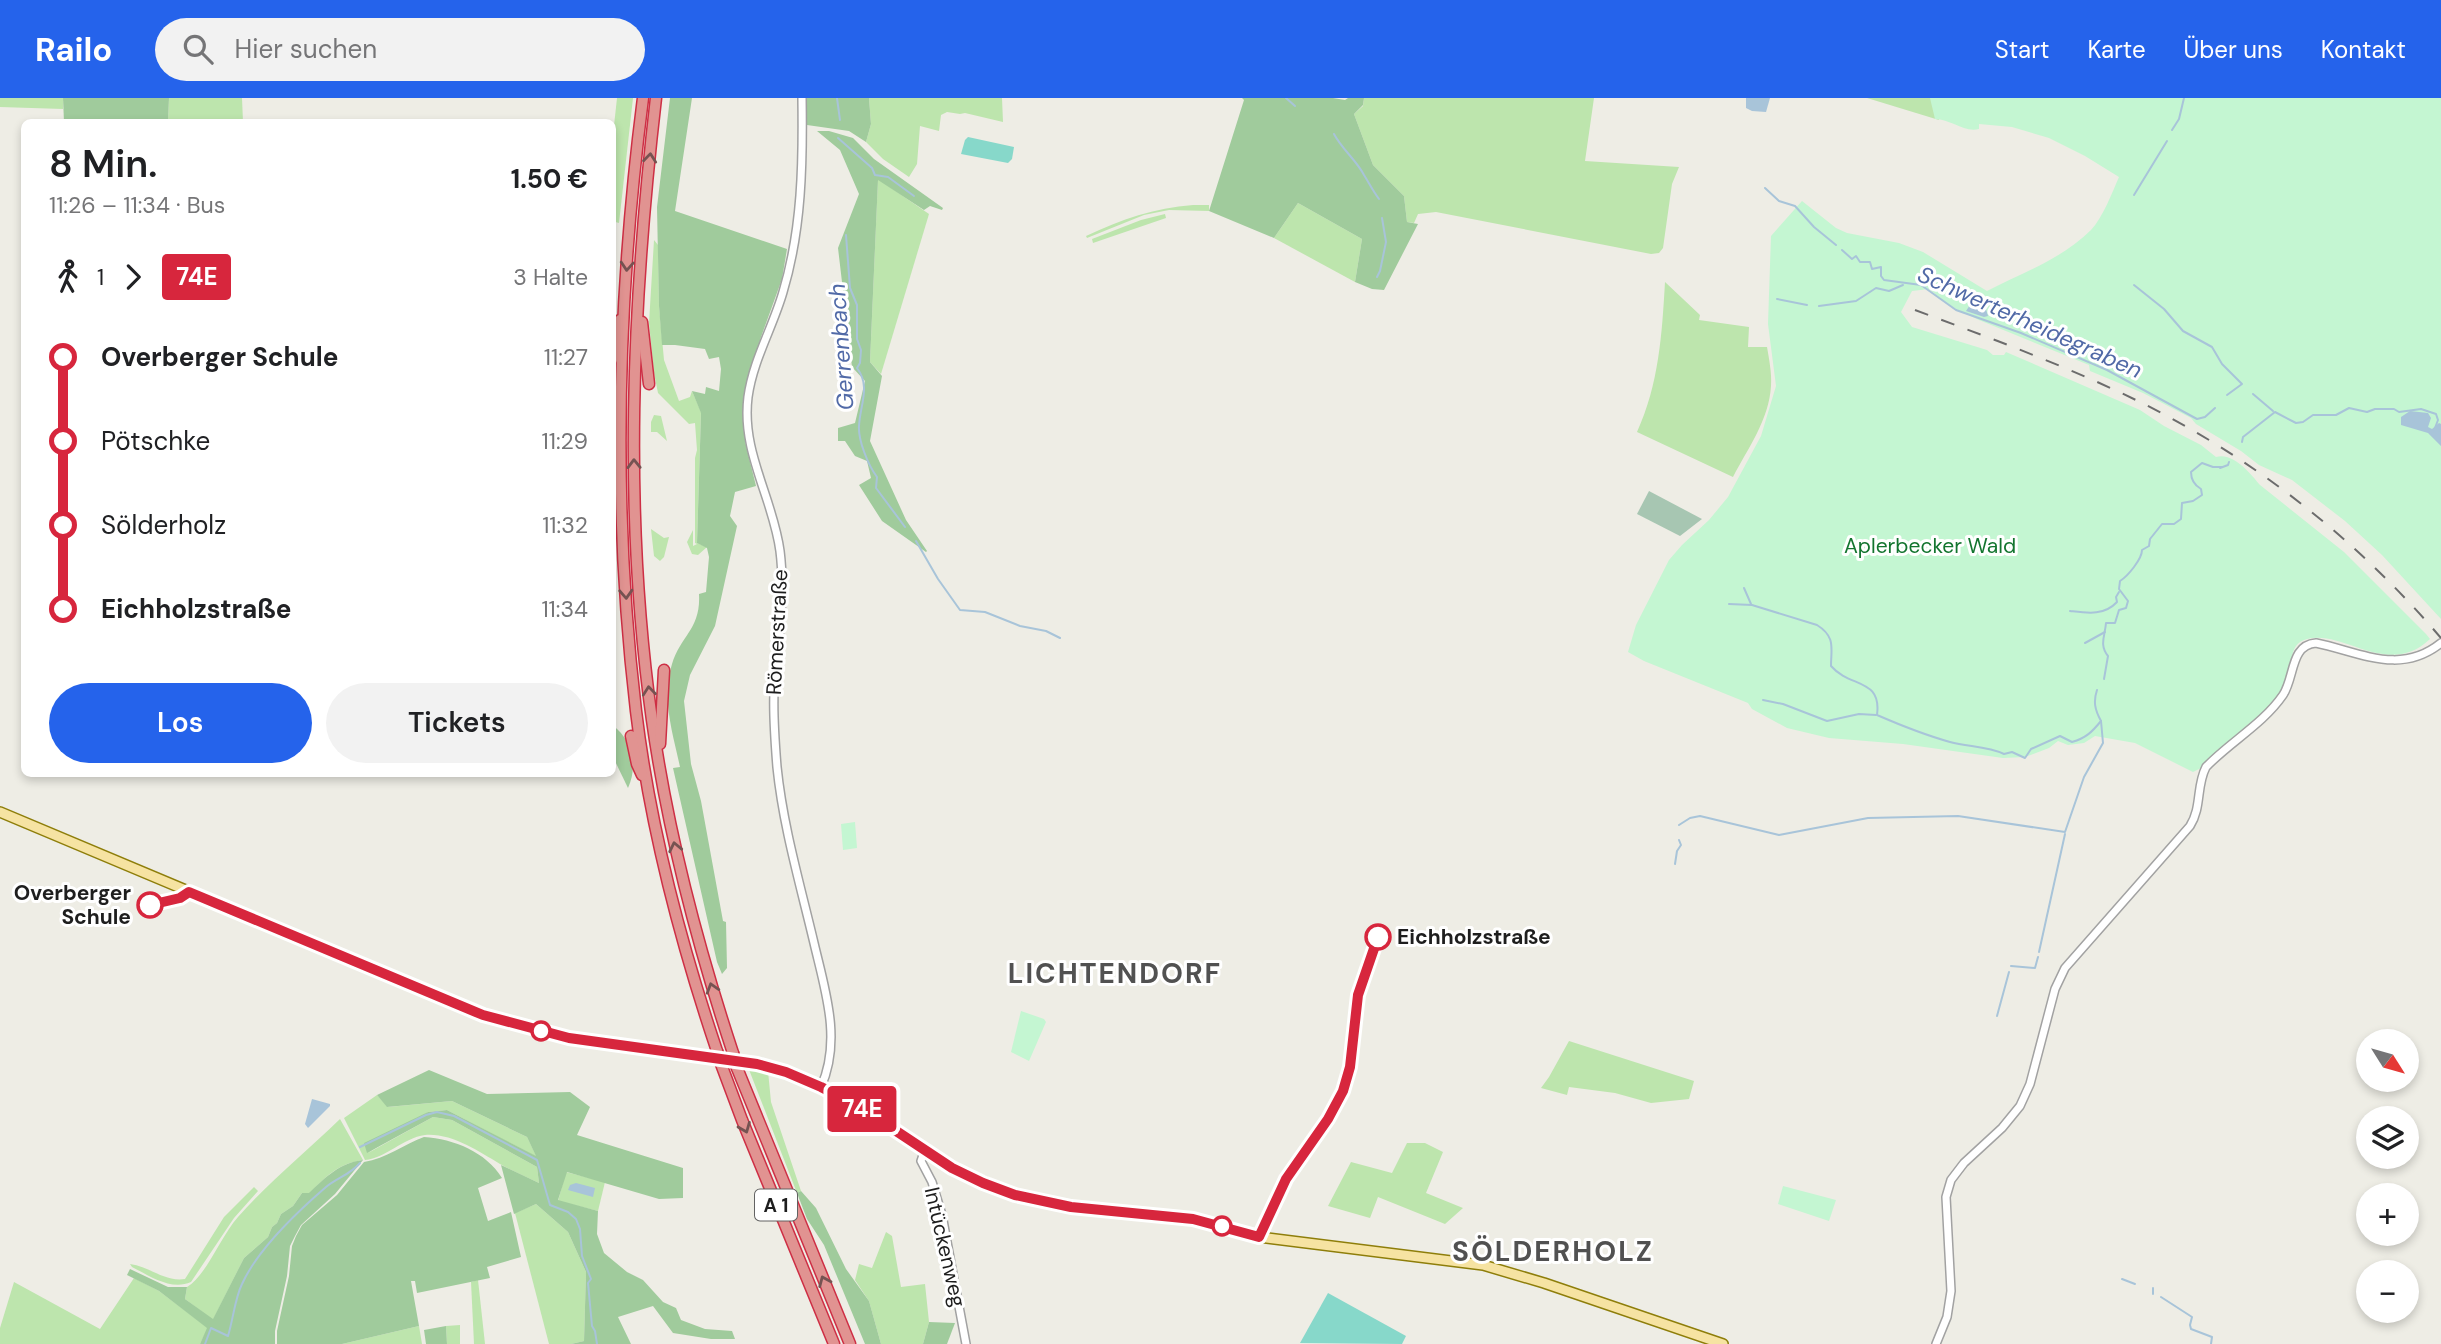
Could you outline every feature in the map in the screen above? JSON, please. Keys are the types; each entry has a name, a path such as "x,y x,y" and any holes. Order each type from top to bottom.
{"highway":[{"name":"A 1","path":"643,98 625,306 621,456 624,558 636,711 649,791 675,913 697,992 721,1064 834,1344"},
{"name":"A 1","path":"656,98 645,199 634,421 635,516 652,720 676,851 691,914 737,1068 850,1344"},
{"path":"638,302 649,384"},
{"path":"616,334 625,306"},
{"path":"659,758 664,670"},
{"path":"631,736 637,764 649,791"}],"main road":[{"path":"0,812 483,1015 569,1038 757,1064 786,1072 860,1107 924,1152 983,1183 1028,1199 1071,1207 1193,1219 1259,1237 1483,1265 1723,1344"}],"street":[{"name":"Römerstraße","path":"802,98 801,188 796,239 784,290 755,366 748,397 747,420 751,453 780,549 782,580 774,692 774,739 784,815 830,1012 831,1056 821,1087"},
{"path":"1936,1344 1947,1317 1951,1291 1946,1197 1951,1180 1964,1163 2009,1121 2020,1105 2030,1084 2055,989 2065,968 2184,832 2196,814 2201,778 2206,767 2277,703 2289,684 2297,653 2305,645 2316,643 2383,660 2400,661 2419,657 2441,643"},
{"name":"Intückenweg","path":"924,1152 922,1164 939,1206 965,1344"}],"green space":[{"path":"0,98 63,98 63,109 0,107"},
{"path":"63,98 169,98 168,119 64,119"},
{"path":"169,98 242,98 243,119 168,119"},
{"path":"617,98 633,98 619,223 616,222 615,119"},
{"path":"670,98 692,98 675,211 787,249 782,279 745,392 745,441 756,486 735,492 730,516 737,526 715,626 690,675 684,701 691,764 701,801 723,921 726,922 727,968 722,974 673,768 680,767 668,703 672,664 694,624 699,594 706,592 709,557 707,548 697,543 701,413 692,391 705,394 706,387 719,391 721,369 719,357 709,359 705,349 662,345 657,207"},
{"path":"806,98 869,98 871,124 866,142 849,131 807,125"},
{"path":"869,98 1002,98 1003,122 965,113 947,112 941,115 939,131 920,126 917,164 909,177 883,159 866,142 871,124"},
{"path":"1242,98 1364,98 1363,105 1354,114 1373,165 1404,196 1407,222 1418,224 1384,290 1372,289 1355,282 1362,239 1298,203 1274,238 1209,211 1244,100"},
{"path":"1364,98 1594,98 1585,161 1679,167 1672,184 1663,248 1659,253 1651,254 1436,212 1418,214 1414,223 1407,222 1404,196 1373,165 1354,114 1363,106"},
{"path":"1867,98 1932,98 1939,120"},
{"name":"Aplerbecker Wald","path":"1930,98 2441,98 2441,619 2382,555 2345,521 2292,480 2259,465 2191,418 2143,393 2090,371 2089,365 1950,306 1929,289 1912,291 1901,312 1912,327 1987,350 1993,355 2004,355 2006,352 2140,410 2201,445 2216,457 2235,460 2260,485 2344,552 2430,639 2414,650 2398,654 2382,654 2321,638 2300,642 2293,651 2287,684 2273,705 2203,767 2193,772 2135,743 2095,736 2084,743 2068,745 2058,741 2049,748 2025,757 2003,758 1903,744 1829,738 1787,728 1752,709 1748,703 1628,652 1636,625 1669,560 1728,497 1761,436 1776,386 1768,324 1771,236 1802,201 1836,228 1847,233 1899,243 1923,252 1987,291 2067,249 2091,230 2103,212 2119,177 2049,138 2012,127 1979,124 1979,129 1973,130 1935,119"},
{"path":"817,131 829,131 853,138 874,159 943,208 942,210 930,206 924,210 878,180 870,362 882,376 870,441 906,520 926,552 882,521 859,485 871,478 867,461 855,456 845,441 838,441 838,428 855,423 865,381 852,367 838,248 859,194 840,150"},
{"path":"878,179 929,214 881,374 870,362"},
{"path":"1298,203 1362,239 1355,282 1274,238"},
{"path":"1193,205 1209,205 1209,211 1169,210 1144,215 1087,238 1086,236 1138,215"},
{"path":"1165,214 1166,218 1093,243 1092,239"},
{"path":"654,240 658,245 659,306 664,360 679,401 690,397 692,391 701,412 697,543 707,547 698,555 692,554 687,542 693,530 693,546 697,544 695,423 689,424 658,393 654,373 649,323"},
{"path":"1665,282 1700,315 1699,320 1749,327 1748,347 1767,347 1771,381 1766,410 1733,477 1637,432 1655,377"},
{"path":"654,415 661,416 667,441 657,432 651,432"},
{"path":"1649,491 1702,519 1680,536 1637,514"},
{"path":"651,529 664,538 669,537 664,557 660,561 654,556"},
{"path":"616,728 625,738 632,754 633,771 628,788 616,763"},
{"path":"855,822 857,848 843,850 841,824"},
{"path":"1021,1011 1046,1022 1029,1061 1011,1052"},
{"path":"1569,1041 1694,1081 1689,1099 1651,1103 1615,1093 1569,1087 1567,1095 1541,1088"},
{"path":"748,1067 768,1071 771,1102 801,1191 797,1193"},
{"path":"429,1070 487,1094 570,1092 590,1107 577,1135 683,1168 683,1198 659,1199 567,1172 558,1200 598,1211 597,1234 604,1253 627,1272 643,1280 663,1302 676,1308 681,1320 705,1329 732,1331 735,1339 711,1339 673,1333 653,1306 618,1317 631,1344 571,1344 584,1341 586,1272 568,1232 536,1204 514,1214 501,1165 539,1183 537,1167 452,1120 433,1117 367,1153 364,1143 428,1112 447,1110 536,1156 527,1137 452,1101 387,1107 377,1095"},
{"path":"377,1095 388,1107 452,1101 527,1137 537,1157 447,1110 428,1112 368,1153 433,1117 452,1120 537,1167 539,1183 464,1144 435,1135 417,1137 380,1156 365,1160 344,1118"},
{"path":"340,1119 363,1160 347,1164 333,1172 309,1194 302,1193 293,1206 281,1214 268,1237 244,1258 213,1320 185,1299 187,1287 201,1274 238,1217"},
{"path":"424,1137 468,1148 495,1169 502,1178 478,1188 488,1221 511,1212 521,1257 487,1267 490,1278 417,1293 415,1281 411,1281 419,1326 342,1344 277,1344 292,1246 302,1225 337,1195 364,1162 380,1158"},
{"path":"1407,1143 1425,1143 1443,1152 1426,1193 1463,1208 1445,1224 1378,1197 1370,1218 1328,1206 1351,1162 1392,1173"},
{"path":"363,1160 335,1194 301,1225 290,1246 275,1344 200,1344 207,1328 159,1291 127,1275 130,1269 168,1287 187,1287 185,1299 213,1319 244,1258 268,1237 281,1214 293,1206 302,1193 309,1193 333,1172 347,1164"},
{"path":"566,1172 605,1182 598,1211 558,1201"},
{"path":"1783,1186 1836,1200 1829,1221 1778,1204"},
{"path":"254,1187 258,1191 234,1218 191,1282 168,1284 130,1264 170,1278 185,1279 224,1217"},
{"path":"801,1191 816,1208 846,1269 869,1301 881,1344 865,1344 824,1245 807,1219 797,1193"},
{"path":"536,1204 568,1232 586,1272 584,1341 549,1344 515,1213"},
{"path":"886,1232 892,1236 901,1287 925,1284 929,1322 923,1344 881,1344 869,1301 855,1280 859,1264 872,1268"},
{"path":"134,1278 159,1291 208,1328 200,1344 0,1344 0,1328 14,1282 100,1329"},
{"path":"478,1280 485,1344 474,1344 471,1282"},
{"path":"929,1322 955,1323 947,1344 923,1344"},
{"path":"460,1325 460,1344 447,1344 446,1326"},
{"path":"419,1326 422,1344 342,1344"},
{"path":"446,1326 447,1344 426,1344 424,1330"}],"shaded area":[{"path":"1746,98 1770,98 1766,112 1746,108"},
{"path":"968,137 1014,147 1012,159 1008,163 961,154"},
{"path":"1970,305 1985,306 1988,316 1966,311"},
{"path":"2410,411 2428,413 2431,418 2428,427 2432,429 2441,424 2441,446 2428,433 2401,425 2401,417"},
{"path":"312,1099 330,1106 308,1128 305,1124"},
{"path":"576,1183 595,1188 593,1197 568,1190 570,1185"},
{"path":"1328,1293 1406,1336 1402,1344 1300,1343"}],"waterway":[{"name":"Gerrenbach","path":"837,98 840,120"},
{"path":"1286,98 1295,106"},
{"path":"2172,130 2179,119 2184,98"},
{"path":"1334,134 1379,199"},
{"path":"838,138 872,168 875,175 888,177 914,196"},
{"path":"2134,195 2167,141"},
{"name":"Schwerterheidegraben","path":"1765,188 1779,201 1795,206 1814,227 1836,245"},
{"path":"1377,277 1386,242 1382,218"},
{"name":"Gerrenbach","path":"846,235 850,288 857,305 857,339 861,350 857,368 864,389 860,438 877,477 876,488 905,527"},
{"name":"Schwerterheidegraben","path":"1842,250 1852,259 1856,256 1860,262 1870,262 1872,269 1881,267 1884,280 1921,285 1956,310 2021,333 2107,370 2197,419 2205,417 2215,408"},
{"path":"1819,306 1856,301 1876,288 1889,291 1903,285"},
{"path":"2134,285 2164,309 2183,331 2212,347 2222,364 2242,384 2227,395"},
{"path":"1777,299 1807,305"},
{"name":"Schwerterheidegraben","path":"2253,394 2273,411"},
{"path":"2242,442 2243,437 2275,412 2296,423 2313,415 2336,415 2349,408 2367,412 2375,409 2394,409 2399,412 2421,409 2436,414 2438,420 2435,428"},
{"path":"2220,468 2229,462"},
{"path":"2104,679 2108,656 2103,644 2106,623 2115,623 2119,610 2126,608 2128,601 2119,589 2120,581 2134,567 2142,550 2149,546 2150,539 2162,524 2174,524 2181,519 2182,503 2193,501 2202,495 2201,489 2192,480 2191,472 2202,463 2222,467"},
{"name":"Gerrenbach","path":"916,541 960,610 985,612 1060,638"},
{"path":"1744,588 1751,604"},
{"path":"2070,611 2107,610 2117,602 2119,592"},
{"path":"1729,604 1752,605 1817,625 1830,638 1831,666 1847,678 1870,689 1875,695 1877,715 1957,744 1991,749 2004,754 2012,752 2025,758 2031,749 2060,736 2072,742 2088,734 2101,721 2095,706 2097,690"},
{"path":"2085,643 2105,632"},
{"path":"1763,700 1783,704 1827,721 1859,714 1876,715"},
{"path":"1679,825 1690,818 1700,816 1779,835 1868,818 1958,816 2065,832 2084,777 2103,743 2101,721"},
{"path":"2039,952 2065,834"},
{"path":"1675,864 1681,845 1679,840"},
{"path":"2011,966 2035,968 2038,957"},
{"path":"1997,1016 2009,972"},
{"path":"360,1147 437,1112 454,1116 537,1160 550,1205 568,1212 576,1219 580,1229 582,1256 591,1279 588,1283 592,1326 597,1344"},
{"path":"205,1344 211,1328 228,1336 242,1284 268,1245 291,1219 326,1187 360,1163"},
{"path":"2122,1279 2135,1284"},
{"path":"2153,1288 2153,1294"},
{"path":"2161,1297 2192,1317 2191,1329 2212,1337 2211,1344"}],"railway":[{"path":"1915,310 2090,379 2188,427 2267,478 2341,537 2376,569 2441,638"}],"bus line":[{"name":"74E","path":"150,905 180,898 189,892 450,1002 527,1028 569,1038 708,1056 774,1068 840,1096 952,1168 1015,1195 1071,1207 1193,1219 1259,1237 1286,1179 1328,1119 1343,1091 1350,1067 1358,995 1378,937"}],"place":[{"name":"Overberger Schule","path":"150,905"},
{"name":"Eichholzstraße","path":"1378,937"}],"district":[{"name":"LICHTENDORF","path":"1115,973"},
{"name":"SÖLDERHOLZ","path":"1553,1251"}]}
